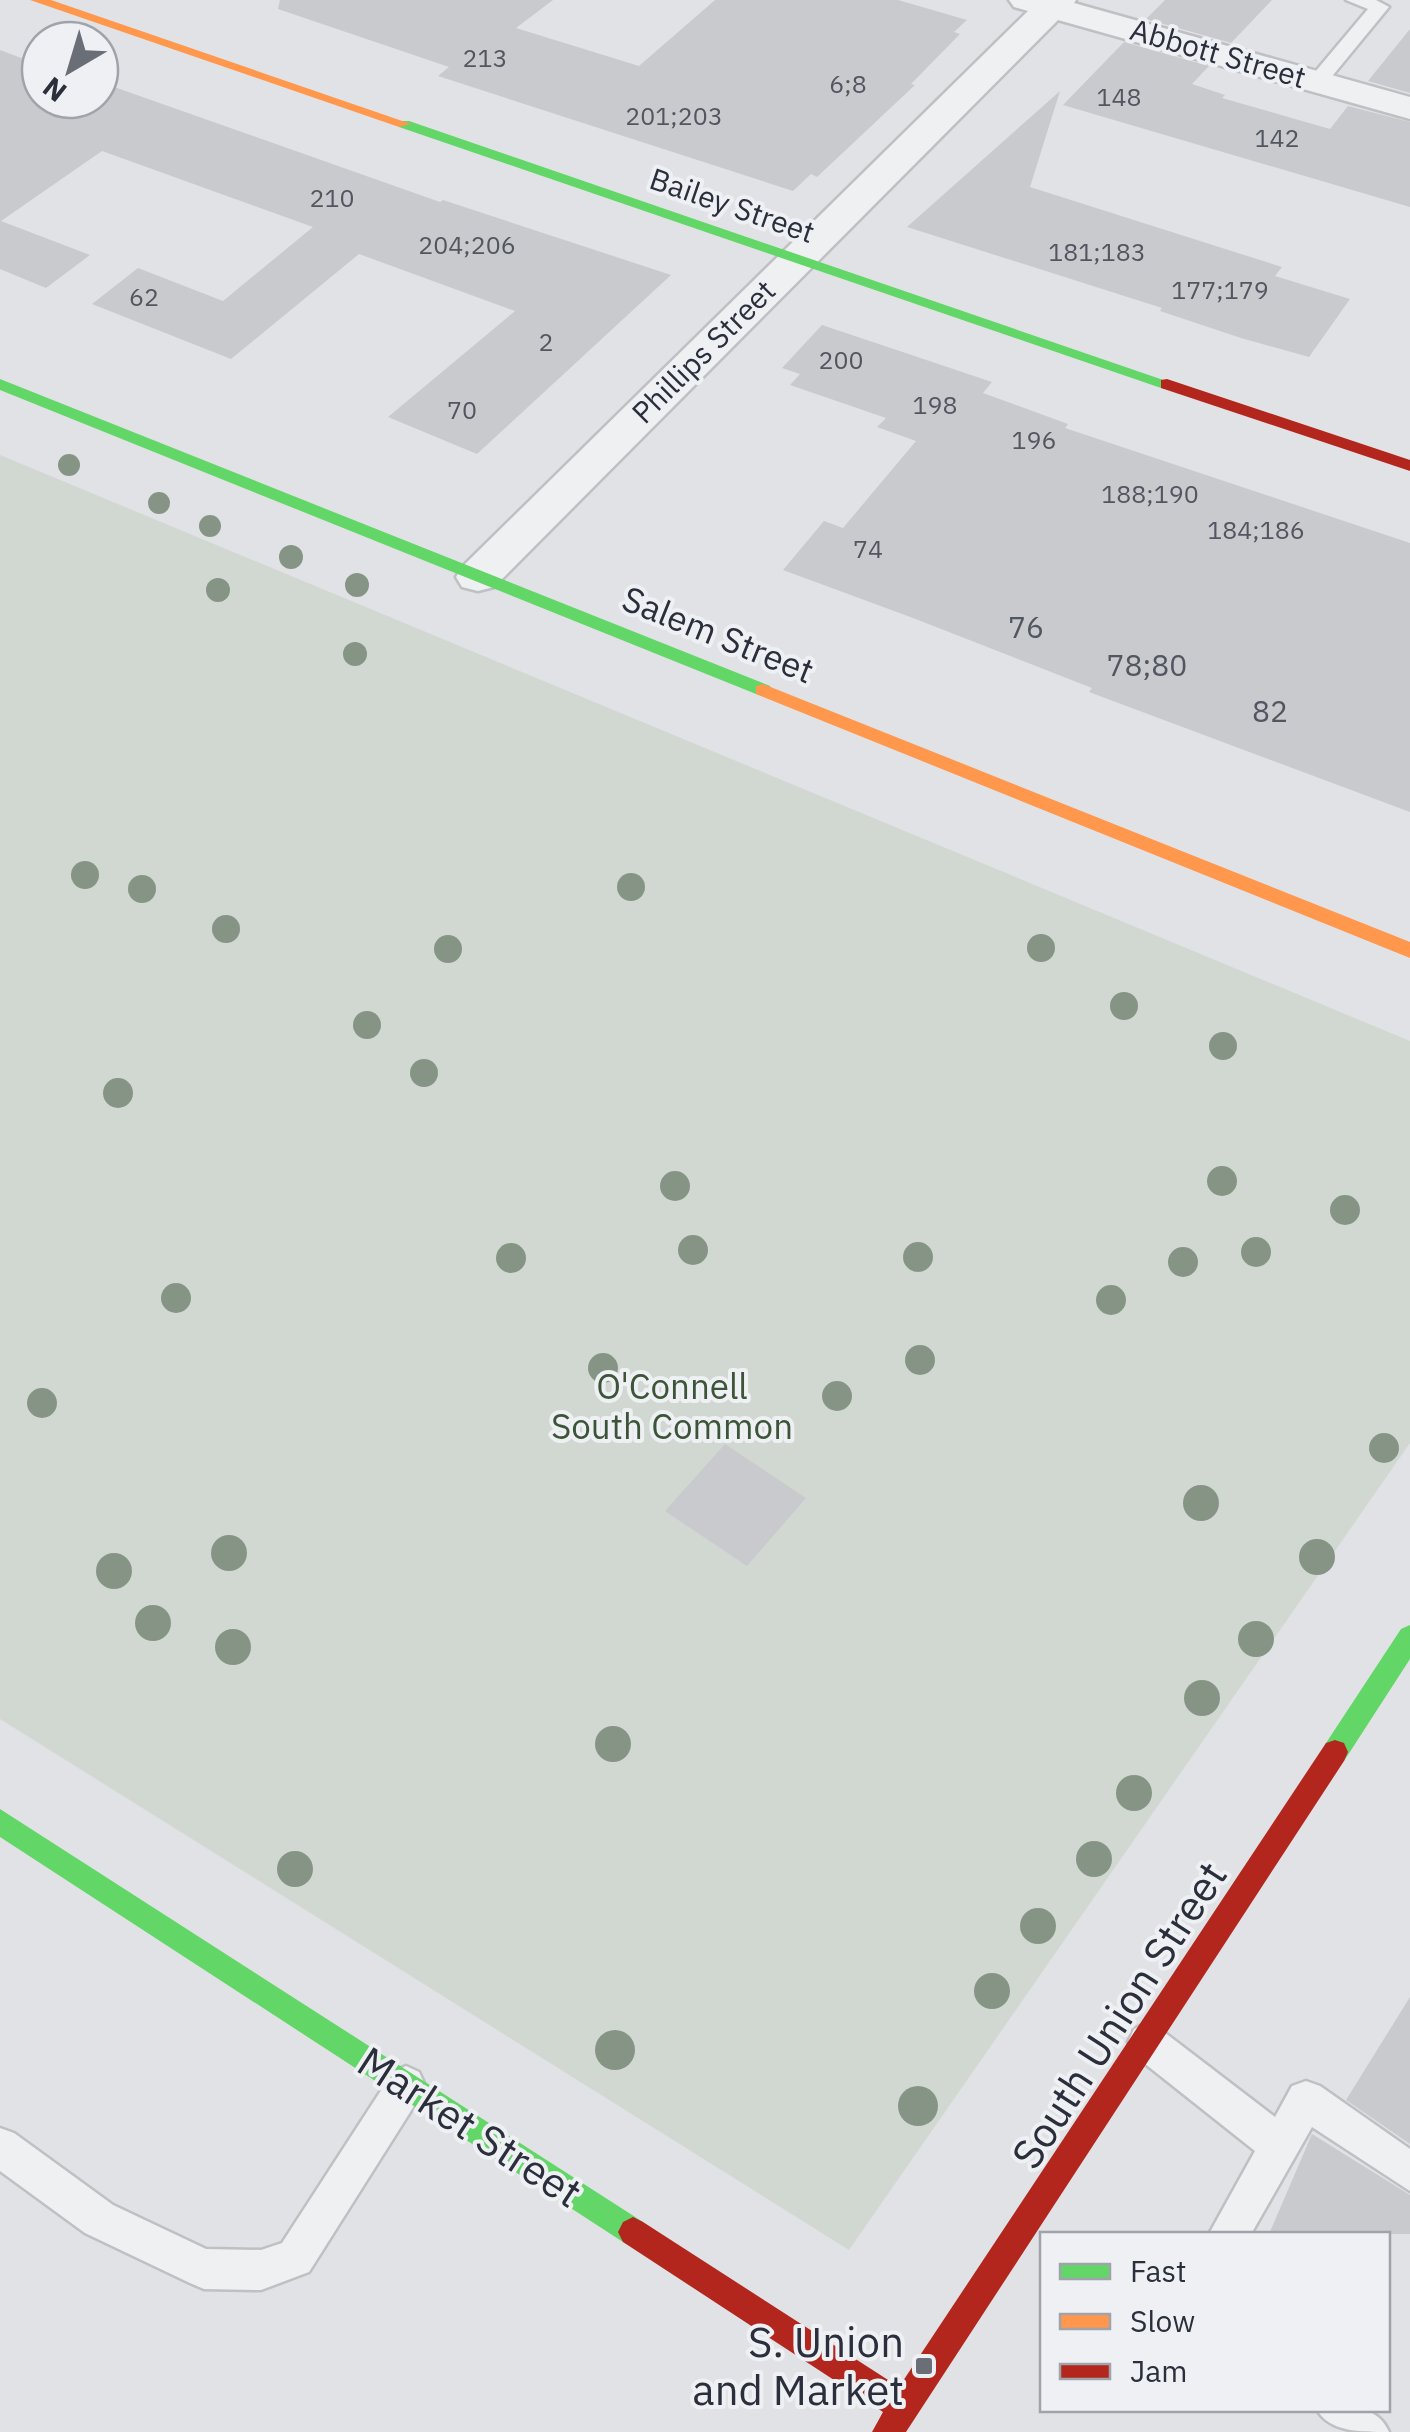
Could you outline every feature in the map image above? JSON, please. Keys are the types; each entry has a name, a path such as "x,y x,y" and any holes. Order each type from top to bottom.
{"street":[{"name":"Bailey Street","path":"37,0 1410,466"},
{"name":"Phillips Street","path":"478,578 796,260 1045,2"},
{"name":"Abbott Street","path":"1045,2 1410,108"},
{"name":"Salem Street","path":"0,384 1410,950"},
{"name":"South Union Street","path":"911,2424 1147,2042 1410,1638"},
{"name":"Market Street","path":"0,1822 406,2085 911,2424"}],"lane":[{"path":"1318,82 1380,7 1355,0"},
{"path":"1147,2042 1278,2144"},
{"path":"0,2146 100,2219 204,2269 261,2270 294,2258 406,2085"},
{"path":"1230,2232 1306,2100 1410,2172"},
{"path":"1341,2412 1368,2432"}],"green space":[{"name":"O'Connell South Common","path":"0,455 1410,1041 1410,1443 849,2250 0,1719"}],"building":[{"path":"280,0 553,0 516,28 639,66 715,0 898,0 967,20 954,32 960,34 911,84 915,85 817,177 811,174 793,191 438,76 449,67 278,9"},
{"path":"1165,0 1272,0 1231,43 1146,19"},
{"path":"1410,29 1410,93 1368,81"},
{"path":"1124,42 1209,66 1192,84 1225,95 1222,98 1330,129 1348,106 1410,122 1410,207 1063,105"},
{"path":"0,50 20,58 20,120 120,120 120,89 440,202 671,275 477,454 388,417 515,311 359,254 231,359 92,304 138,268 223,301 313,227 102,151 1,221 90,255 46,288 0,269"},
{"path":"1060,91 1030,187 1282,267 1275,276 1350,299 1309,357 907,227"},
{"path":"822,325 992,382 983,393 1068,424 1065,428 1410,543 1410,812 1089,692 1092,688 783,570 824,521 843,528 916,441 877,427 886,418 790,385 800,374 782,368"},
{"path":"725,1444 806,1498 747,1566 665,1511"},
{"path":"1410,1997 1410,2144 1346,2100"},
{"path":"1312,2134 1410,2195 1410,2234 1270,2232"}],"traffic: fast":[{"path":"404,124 1167,384"},
{"path":"0,384 763,690"},
{"path":"1335,1752 1410,1637"},
{"path":"0,1822 633,2232"}],"traffic: slow":[{"path":"37,0 404,124"},
{"path":"763,690 1410,950"}],"traffic: jam":[{"path":"1167,384 1410,466"},
{"path":"888,2432 1335,1752"},
{"path":"633,2232 904,2408"}],"place":[{"name":"S. Union and Market","path":"924,2366"}]}
